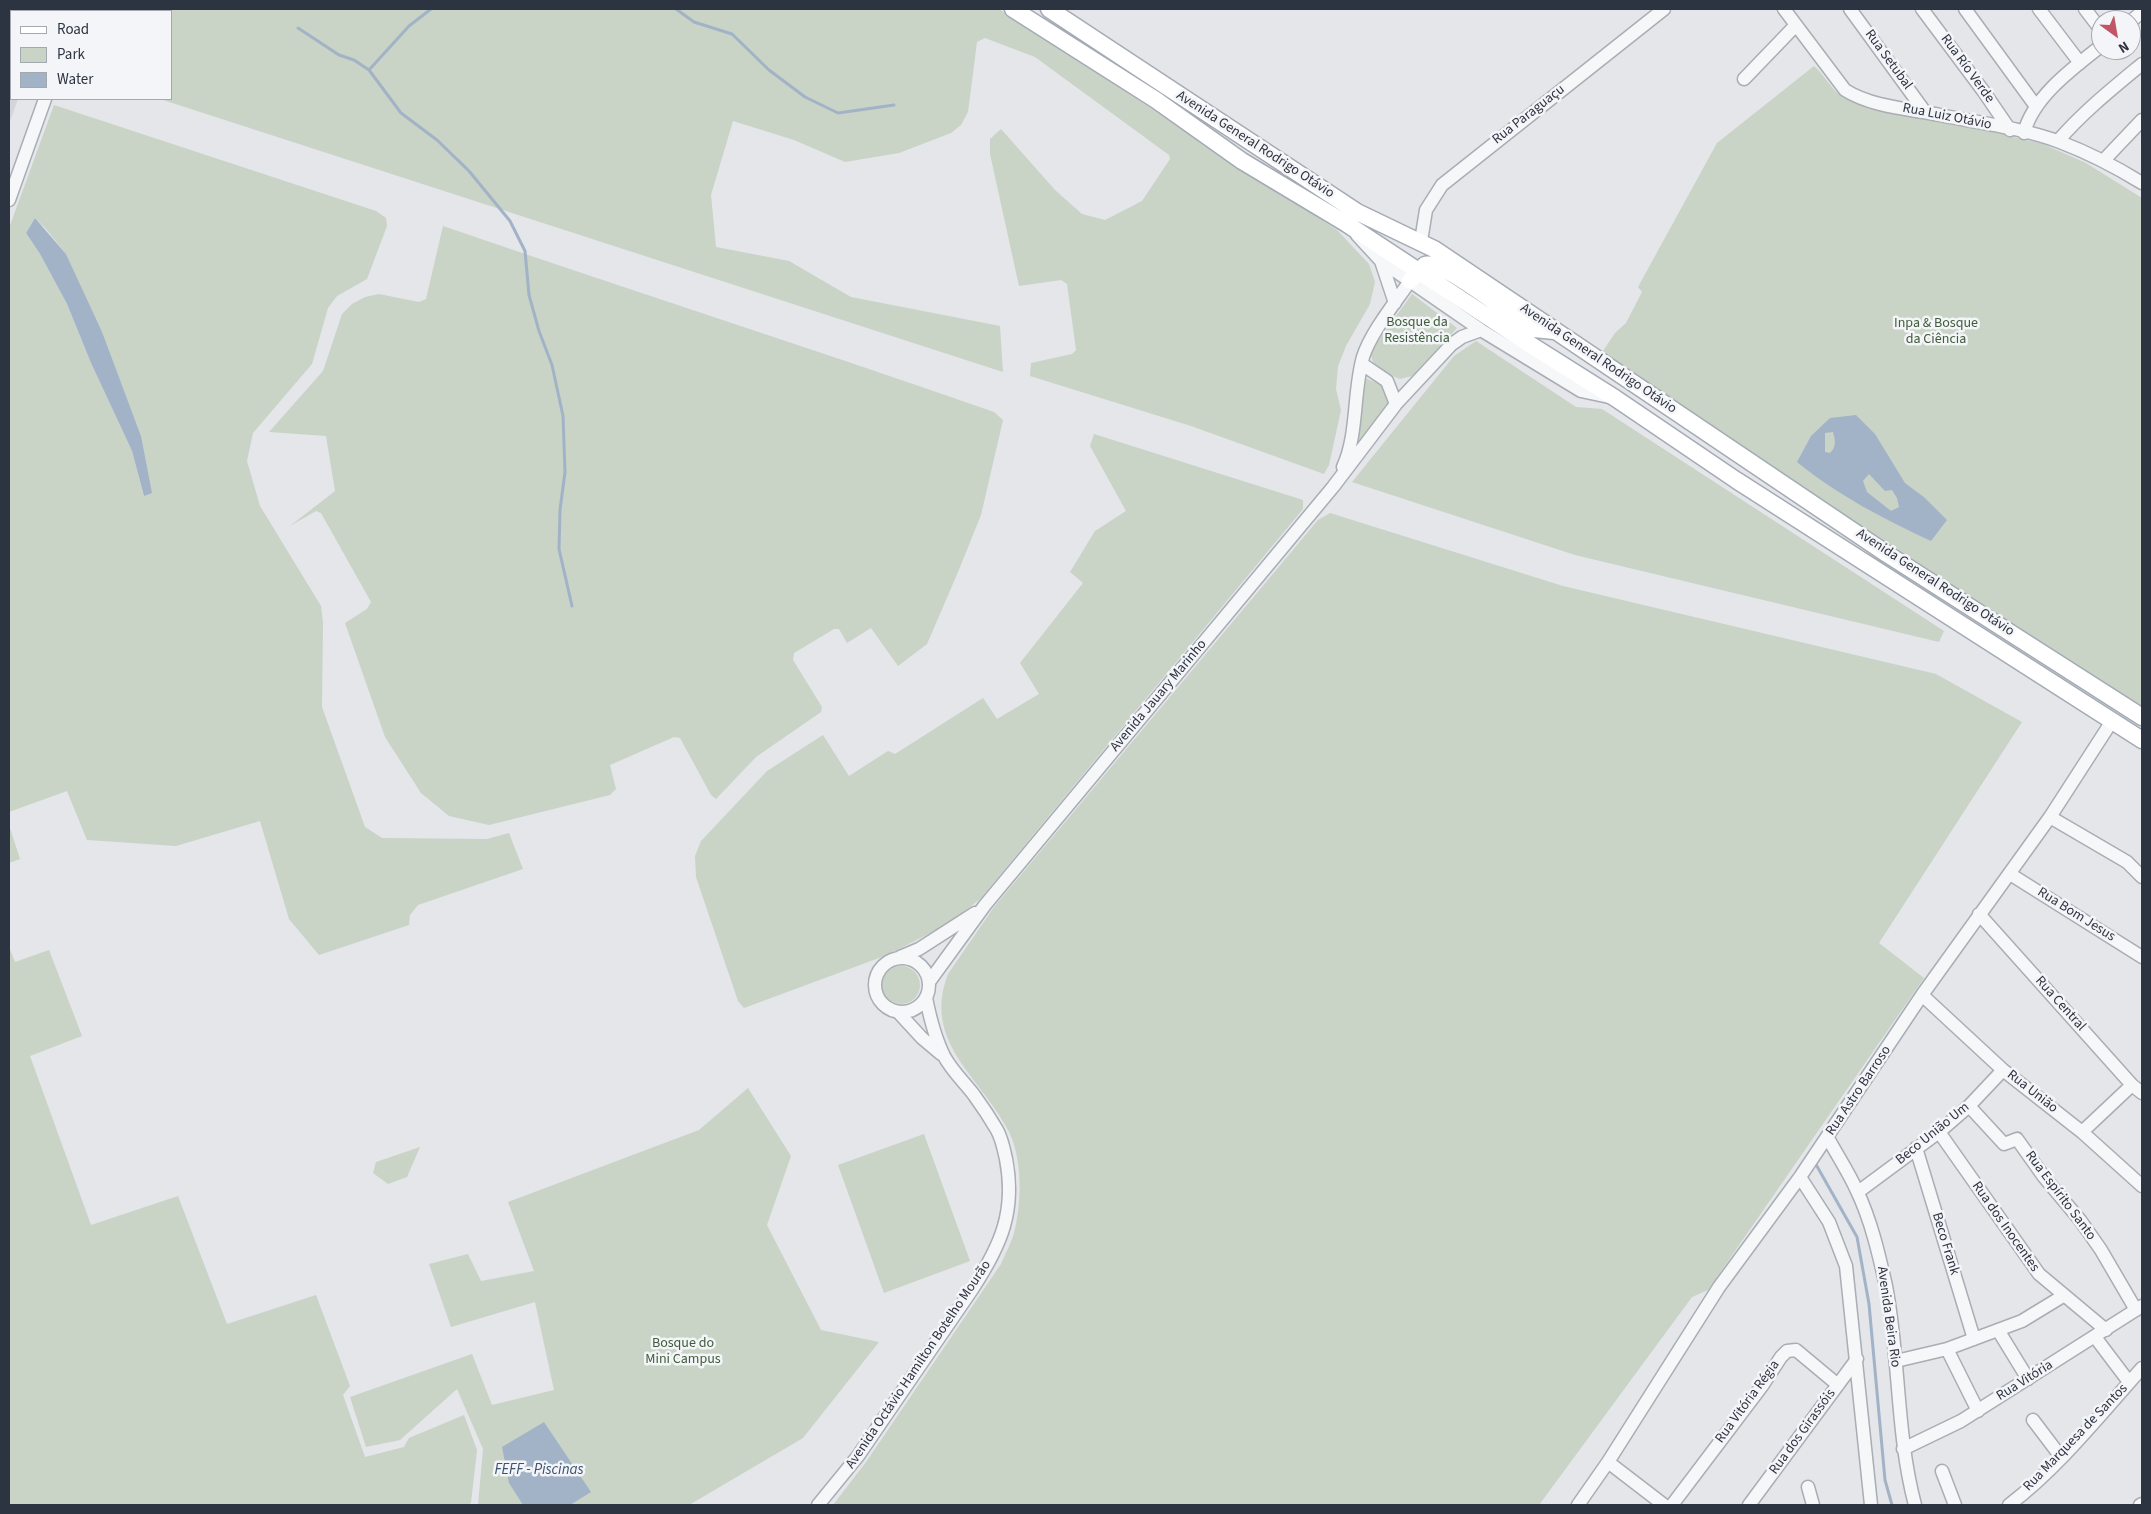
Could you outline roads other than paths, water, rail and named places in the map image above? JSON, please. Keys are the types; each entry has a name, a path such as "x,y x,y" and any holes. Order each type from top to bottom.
{"main road":[{"name":"Avenida General Rodrigo Otávio","path":"1013,9 1156,100 1242,161 1347,224 1415,276 1615,398 1736,480 2142,740"},
{"name":"Avenida General Rodrigo Otávio","path":"1049,9 1238,136 1357,212 1421,241 1887,554 2142,717"},
{"path":"1415,276 1425,265 1434,264 1525,324 1534,328 1556,331"}],"street":[{"name":"Rua Paraguaçu","path":"1421,241 1426,210 1432,197 1442,185 1664,9"},
{"name":"Rua Luiz Otávio","path":"1784,9 1845,90 1855,96 1886,105 2024,132 2058,142 2104,160 2142,183"},
{"name":"Rua Setubal","path":"1850,9 1925,112"},
{"name":"Rua Río Verde","path":"1922,9 2010,130"},
{"path":"1965,9 2035,105"},
{"path":"2039,9 2080,63"},
{"path":"1744,79 1796,25"},
{"path":"2024,132 2027,119 2035,105 2091,54"},
{"path":"2058,142 2070,127 2142,64"},
{"path":"9,200 45,100"},
{"path":"2104,160 2142,120"},
{"name":"Avenida General Rodrigo Otávio","path":"1347,224 1381,261 1415,276 1481,330 1581,391 1615,398"},
{"path":"1381,261 1395,303"},
{"name":"Avenida Jauary Marinho","path":"1333,487 1349,452 1355,398 1362,364 1370,340 1415,276"},
{"name":"Avenida Jauary Marinho","path":"929,982 986,906 1333,487 1396,404 1452,344 1462,337 1481,330"},
{"path":"1362,364 1387,381 1413,385"},
{"path":"1387,381 1396,404"},
{"name":"Rua Astro Barroso","path":"1578,1505 1608,1462 1719,1287 1828,1138 1922,995 2050,817 2112,721"},
{"path":"2050,817 2127,862 2142,877"},
{"name":"Rua Bom Jesus","path":"2010,874 2142,957"},
{"name":"Avenida Jauary Marinho","path":"899,957 919,949 940,937 986,906"},
{"name":"Rua Central","path":"1979,914 2137,1089"},
{"path":"899,957 916,961 927,974 929,982 926,998 914,1009 898,1012 891,1010 880,1002 874,988 878,971 890,960 899,957"},
{"name":"Rua União","path":"1922,995 2004,1070 2082,1132 2142,1186"},
{"name":"Avenida Octávio Hamilton Botelho Mourão","path":"818,1505 858,1456 973,1288 992,1260 1004,1231 1009,1201 1008,1172 998,1133 973,1094 944,1057 930,1020 926,998"},
{"name":"Avenida Octávio Hamilton Botelho Mourão","path":"898,1012 922,1038 944,1057"},
{"name":"Beco União Um","path":"1858,1192 1939,1132 1969,1106 2004,1070"},
{"path":"2082,1132 2137,1089"},
{"name":"Rua Espírito Santo","path":"1969,1106 2004,1144 2017,1139 2044,1177 2080,1220 2139,1308"},
{"name":"Rua dos Inocentes","path":"1939,1132 2039,1274 2063,1296 2138,1375"},
{"name":"Avenida Beira Rio","path":"1828,1138 1858,1192 1877,1248 1886,1287 1896,1361 1903,1449 1915,1505"},
{"name":"Beco Frank","path":"1916,1148 1974,1339"},
{"path":"1800,1177 1829,1222 1846,1266 1857,1359 1868,1504"},
{"path":"1896,1361 1947,1349 1998,1330 2034,1315 2063,1296"},
{"name":"Rua Vitória","path":"1903,1449 1945,1430 1978,1411 2139,1308"},
{"path":"1998,1330 2028,1379"},
{"path":"1947,1349 1978,1411"},
{"name":"Rua Vitória Régia","path":"1672,1505 1787,1351 1796,1350 1838,1385"},
{"name":"Rua dos Girassóis","path":"1749,1505 1857,1359"},
{"name":"Rua Marquesa de Santos","path":"2009,1505 2033,1486 2138,1375"},
{"path":"2033,1420 2061,1457"},
{"path":"1608,1462 1655,1503"},
{"path":"1942,1471 1955,1505"},
{"path":"1808,1487 1813,1505"}],"water":[{"path":"35,218 66,254 102,332 141,436 152,493 144,496 132,451 91,363 67,304 40,254 26,233"},
{"path":"1856,415 1875,434 1905,483 1925,498 1947,520 1931,541 1861,506 1797,462 1811,436 1830,418","holes":["1833,432 1834,448 1830,453 1825,452 1825,433","1869,474 1885,491 1892,490 1897,498 1899,507 1891,511 1867,492 1863,481"]},
{"name":"FEFF - Piscinas","path":"544,1422 591,1492 570,1505 523,1505 509,1483 502,1447"}],"waterway":[{"path":"369,70 409,26 431,9"},
{"path":"676,9 694,22 732,34 769,70 805,97 838,113 894,105"},
{"path":"298,28 339,55 354,60 369,70 401,113 437,140 469,171 510,221 525,251 529,295 539,331 552,365 563,416 565,472 560,510 559,549 572,606"},
{"path":"1814,1161 1857,1237 1869,1304 1885,1480 1892,1505"}],"park label":[{"name":"Bosque da Resistência","path":"1417,332"},
{"name":"Inpa & Bosque da Ciência","path":"1936,332"},
{"name":"Bosque do Mini Campus","path":"683,1352"}]}
